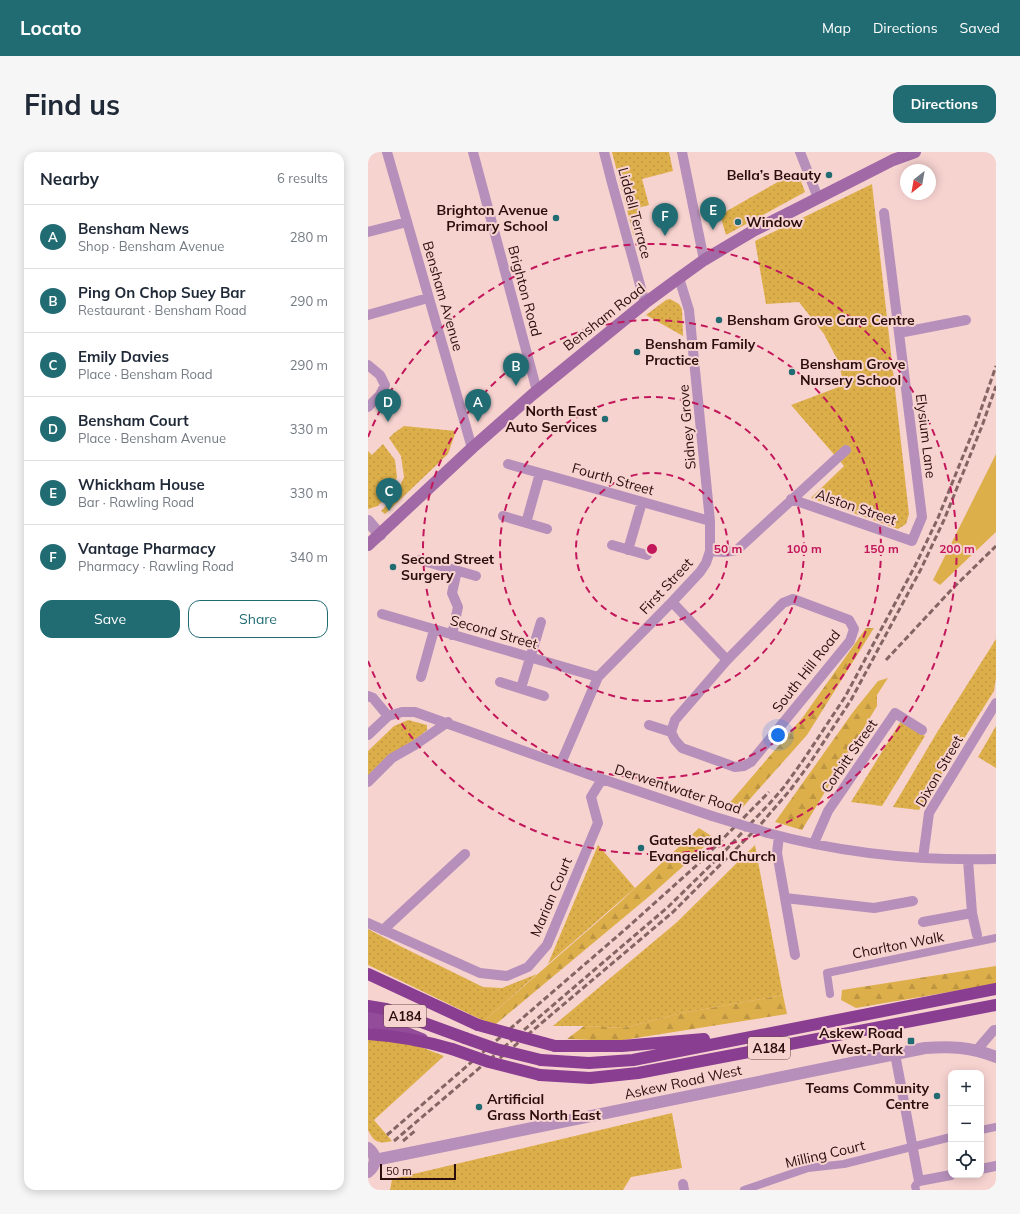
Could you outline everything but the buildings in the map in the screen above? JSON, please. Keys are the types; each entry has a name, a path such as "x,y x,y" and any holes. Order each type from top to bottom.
{"highway":[{"path":"368,974 478,1025 555,1046 622,1046 767,1034"},
{"name":"A184","path":"368,1006 386,1009 496,1049 541,1060 589,1063 633,1060 996,989"},
{"name":"A184","path":"368,1034 393,1036 437,1044 489,1062 540,1075 590,1078 638,1073 996,1005"}],"main road":[{"name":"Bensham Road","path":"368,546 472,448 537,390 645,303 679,278 704,260 753,231 818,198 893,156 914,152"},
{"path":"368,1012 441,1030"},
{"path":"368,1022 389,1026 437,1044"}],"street":[{"name":"Bensham Avenue","path":"387,152 472,448"},
{"name":"Brighton Road","path":"473,152 537,390"},
{"name":"Liddell Terrace","path":"604,152 645,303"},
{"path":"682,152 704,260"},
{"path":"800,152 818,198"},
{"name":"Elysium Lane","path":"884,213 922,517 912,541"},
{"path":"368,232 407,222"},
{"name":"Sidney Grove","path":"679,278 689,310 710,522 710,551"},
{"path":"368,315 428,298"},
{"path":"899,333 966,320"},
{"path":"368,365 380,375 384,385 380,395 368,407"},
{"name":"First Street","path":"562,763 598,677 700,572 706,563 710,551 724,552 737,550 846,450"},
{"name":"Fourth Street","path":"508,464 710,522"},
{"path":"526,522 540,473"},
{"name":"Alston Street","path":"791,500 912,541"},
{"path":"628,550 642,502"},
{"path":"503,516 547,529"},
{"path":"368,521 380,535"},
{"path":"612,545 647,555"},
{"path":"420,560 476,576"},
{"path":"452,635 458,607 452,593 458,571"},
{"name":"South Hill Road","path":"793,599 849,620 854,629 850,641 751,762 744,766 735,767 682,748 675,740 671,732 675,720 727,660 783,603 793,599"},
{"path":"672,602 727,660"},
{"name":"Second Street","path":"382,614 598,677"},
{"path":"521,688 541,622"},
{"path":"421,677 434,630"},
{"path":"500,682 544,696"},
{"path":"368,696 373,698 388,716 368,735"},
{"name":"Dixon Street","path":"923,858 928,812 996,703"},
{"name":"Derwentwater Road","path":"388,716 402,712 415,712 448,722 602,779 712,816 779,836 843,850 923,858 968,860 996,859"},
{"name":"Corbitt Street","path":"814,843 828,810 895,713 922,730"},
{"path":"368,782 392,758 448,722"},
{"path":"649,724 671,732"},
{"name":"Marian Court","path":"368,923 480,974 507,976 528,967 547,945 598,823 591,797 602,779"},
{"path":"779,836 777,853 795,955"},
{"path":"384,930 465,854"},
{"path":"968,860 972,913 977,935"},
{"path":"785,898 874,908 913,901"},
{"path":"923,922 972,913"},
{"name":"Charlton Walk","path":"830,994 827,972 996,938"},
{"path":"976,1051 994,1030 996,1030"},
{"name":"Askew Road West","path":"375,1160 925,1048 947,1046 976,1051 996,1057"},
{"path":"895,1054 913,1146 918,1185 948,1176"},
{"path":"984,1129 996,1127"},
{"name":"Milling Court","path":"744,1190 808,1168 844,1164 948,1138"},
{"path":"368,1148 374,1154 375,1160 374,1165 368,1172"},
{"path":"984,1168 996,1166"}],"green space":[{"path":"612,152 669,152 673,171 642,179 649,205 638,208 644,235 634,237"},
{"path":"797,171 805,192 726,235 720,215"},
{"path":"872,184 909,514 906,524 898,529 811,498 844,466 791,405 844,385 838,361 824,334 799,302 766,304 755,241"},
{"path":"670,299 679,304 682,309 683,336 646,315 666,300"},
{"path":"404,426 456,431 448,454 385,514 381,511 395,497 404,477 401,456 389,438"},
{"path":"383,444 395,460 397,477 391,491 378,506 368,509 368,451 372,455"},
{"path":"996,454 996,532 940,585 933,580"},
{"path":"866,628 874,628 807,735 742,808 727,806 803,717"},
{"path":"996,639 996,678 994,691 919,810 893,807 936,734"},
{"path":"888,678 877,695 877,706 802,830 775,822 853,712 878,681"},
{"path":"408,720 427,725 427,730 368,777 368,751 394,726"},
{"path":"901,721 925,736 882,806 851,802"},
{"path":"996,726 996,768 978,757"},
{"path":"699,828 713,837 698,853 652,894 496,1024 484,1021 618,904"},
{"path":"598,845 635,888 548,964"},
{"path":"755,845 783,995 682,1013 623,1028 553,1026 676,923"},
{"path":"368,929 483,987 502,988 537,974 484,1021 368,965"},
{"path":"996,966 996,984 856,1008 841,1000 842,990"},
{"path":"783,995 787,1014 617,1041 567,1039 584,1026 623,1028 682,1013"},
{"path":"368,1038 416,1045 444,1056 374,1120 392,1141 388,1142 378,1142 373,1138 368,1130"},
{"path":"672,1113 682,1168 631,1177 623,1190 390,1190 392,1179"}],"railway":[{"path":"394,1141 668,907 722,854 784,787 845,697 915,566 938,518 976,424 996,366"},
{"path":"493,1064 673,912 760,825 791,789 810,763 851,700 921,569 944,520 982,426 996,386"},
{"path":"886,660 954,587 996,546"},
{"path":"387,1135 628,927 698,864 769,792"},
{"path":"403,1141 416,1130"}],"place":[{"name":"Bella’s Beauty","path":"829,175"},
{"name":"Brighton Avenue Primary School","path":"556,218"},
{"name":"Window","path":"738,222"},
{"name":"Whickham House","path":"713,230"},
{"name":"Vantage Pharmacy","path":"665,236"},
{"name":"Bensham Grove Care Centre","path":"719,320"},
{"name":"Bensham Family Practice","path":"637,352"},
{"name":"Bensham Grove Nursery School","path":"792,372"},
{"name":"Ping On Chop Suey Bar","path":"516,386"},
{"name":"North East Auto Services","path":"605,419"},
{"name":"Bensham Court","path":"388,422"},
{"name":"Bensham News","path":"478,422"},
{"name":"Emily Davies","path":"389,511"},
{"name":"Second Street Surgery","path":"393,567"},
{"name":"Gateshead Evangelical Church","path":"641,848"},
{"name":"Askew Road West-Park","path":"911,1041"},
{"name":"Teams Community Centre","path":"937,1096"},
{"name":"Artificial Grass North East","path":"479,1107"}]}
